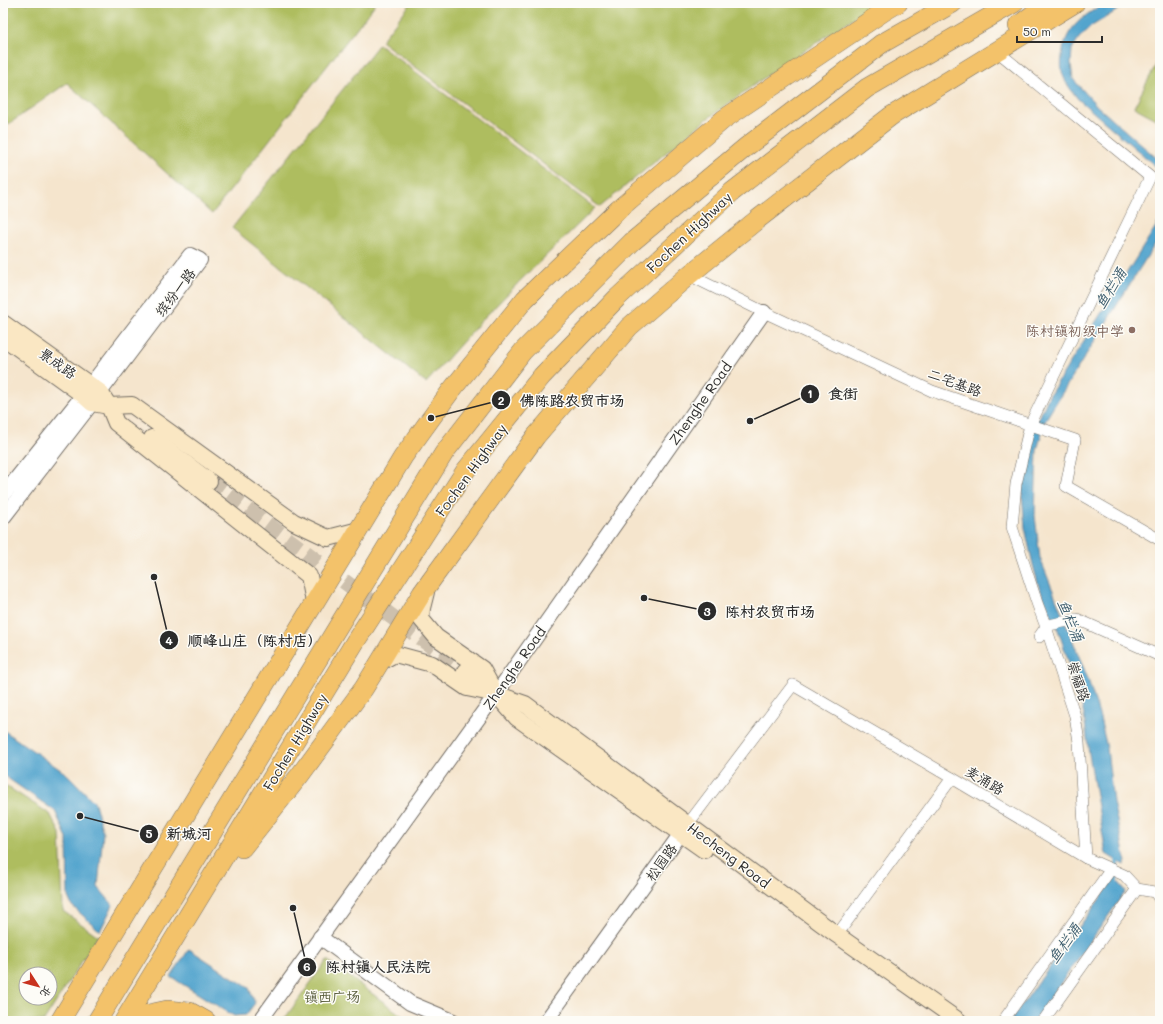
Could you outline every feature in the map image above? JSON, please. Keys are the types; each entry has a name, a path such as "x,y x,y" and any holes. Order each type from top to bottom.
{"highway":[{"path":"60,1021 403,457 450,392 525,299 619,209 724,119 891,7 903,3"},
{"name":"Fochen Highway","path":"97,1021 444,453 523,351 632,242 746,147 881,44 953,3"},
{"name":"Fochen Highway","path":"124,1021 356,642 466,470 542,376 617,298 732,192 867,88 1014,3"},
{"path":"947,81 1036,12 1045,3"},
{"path":"188,916 300,774 364,688 422,593 536,436 629,327 689,275 758,219 884,121 997,50 1076,3"},
{"path":"137,1021 144,1015 167,1010 190,1012 206,1021"}],"main road":[{"name":"景成路","path":"3,323 91,394"},
{"name":"景成路","path":"3,337 110,406 209,481"},
{"path":"314,602 310,576 116,424 110,406 132,405 294,522 328,538 358,530"},
{"path":"430,582 422,608 421,619 436,637 482,669 496,694"},
{"path":"380,662 395,654 432,664 467,688 496,694"},
{"name":"Hecheng Road","path":"465,670 496,694 525,704 685,829 943,1021"},
{"name":"Hecheng Road","path":"685,829 959,1021"}],"street":[{"name":"崇福路","path":"997,50 1150,177 1030,425 1016,484 1012,527 1037,603 1048,626 1075,716 1079,742 1086,858"},
{"name":"缤纷一路","path":"3,495 91,394 200,260 190,255 91,394 3,518"},
{"name":"二宅基路","path":"689,275 932,391 1076,440 1066,486 1160,540"},
{"name":"Zhenghe Road","path":"260,1021 496,694 764,312"},
{"path":"1039,637 1048,626 1077,619 1160,656"},
{"name":"麦涌路","path":"793,685 1086,858 1124,875 1138,888 1154,892 1160,900"},
{"name":"松园路","path":"546,1021 685,829 793,685"},
{"path":"837,935 952,778"},
{"path":"1004,1021 1111,869"},
{"path":"1043,1021 1138,888"},
{"path":"320,937 410,1003 452,1021"}],"green space":[{"path":"3,3 376,3 212,214 67,83 3,128"},
{"path":"411,3 876,3 768,75 707,119 600,207 381,41"},
{"path":"379,44 595,208 483,319 426,383 232,228"},
{"path":"1160,57 1160,121 1134,107"},
{"path":"3,784 50,814 60,833 63,911 98,936 58,999 58,966 18,966 18,1006 54,1006 44,1021 3,1021"},
{"name":"镇西广场","path":"327,960 409,1021 283,1021"}],"water":[{"path":"1105,3 1129,3 1092,26 1079,38 1072,49 1071,64 1073,79 1097,106 1160,161 1160,170 1078,99 1067,84 1063,75 1061,66 1062,56 1064,46 1071,31 1076,24 1089,13"},
{"path":"1160,220 1160,236 1046,419 1037,450 1035,516 1040,558 1088,679 1100,718 1107,748 1113,802 1126,862 1124,865 1106,854 1084,715 1077,686 1057,627 1039,587 1033,565 1025,528 1021,482 1029,440 1049,396"},
{"path":"3,730 68,775 95,803 103,833 98,887 113,905 100,931 72,906 68,897 67,838 55,811 3,775"},
{"path":"1115,878 1126,891 1034,1021 1010,1021"},
{"path":"189,949 249,988 255,1003 246,1015 234,1016 171,977"}],"waterway":[{"name":"鱼栏涌","path":"1117,857 1117,884"}],"tunnel":[{"path":"209,481 465,671"}],"place":[{"name":"陈村镇初级中学","path":"1132,330"},
{"name":"佛陈路农贸市场","path":"431,418"},
{"name":"食街","path":"750,421"},
{"name":"顺峰山庄（陈村店）","path":"154,577"},
{"name":"陈村农贸市场","path":"644,598"},
{"name":"新城河","path":"80,816"},
{"name":"陈村镇人民法院","path":"293,908"}]}
